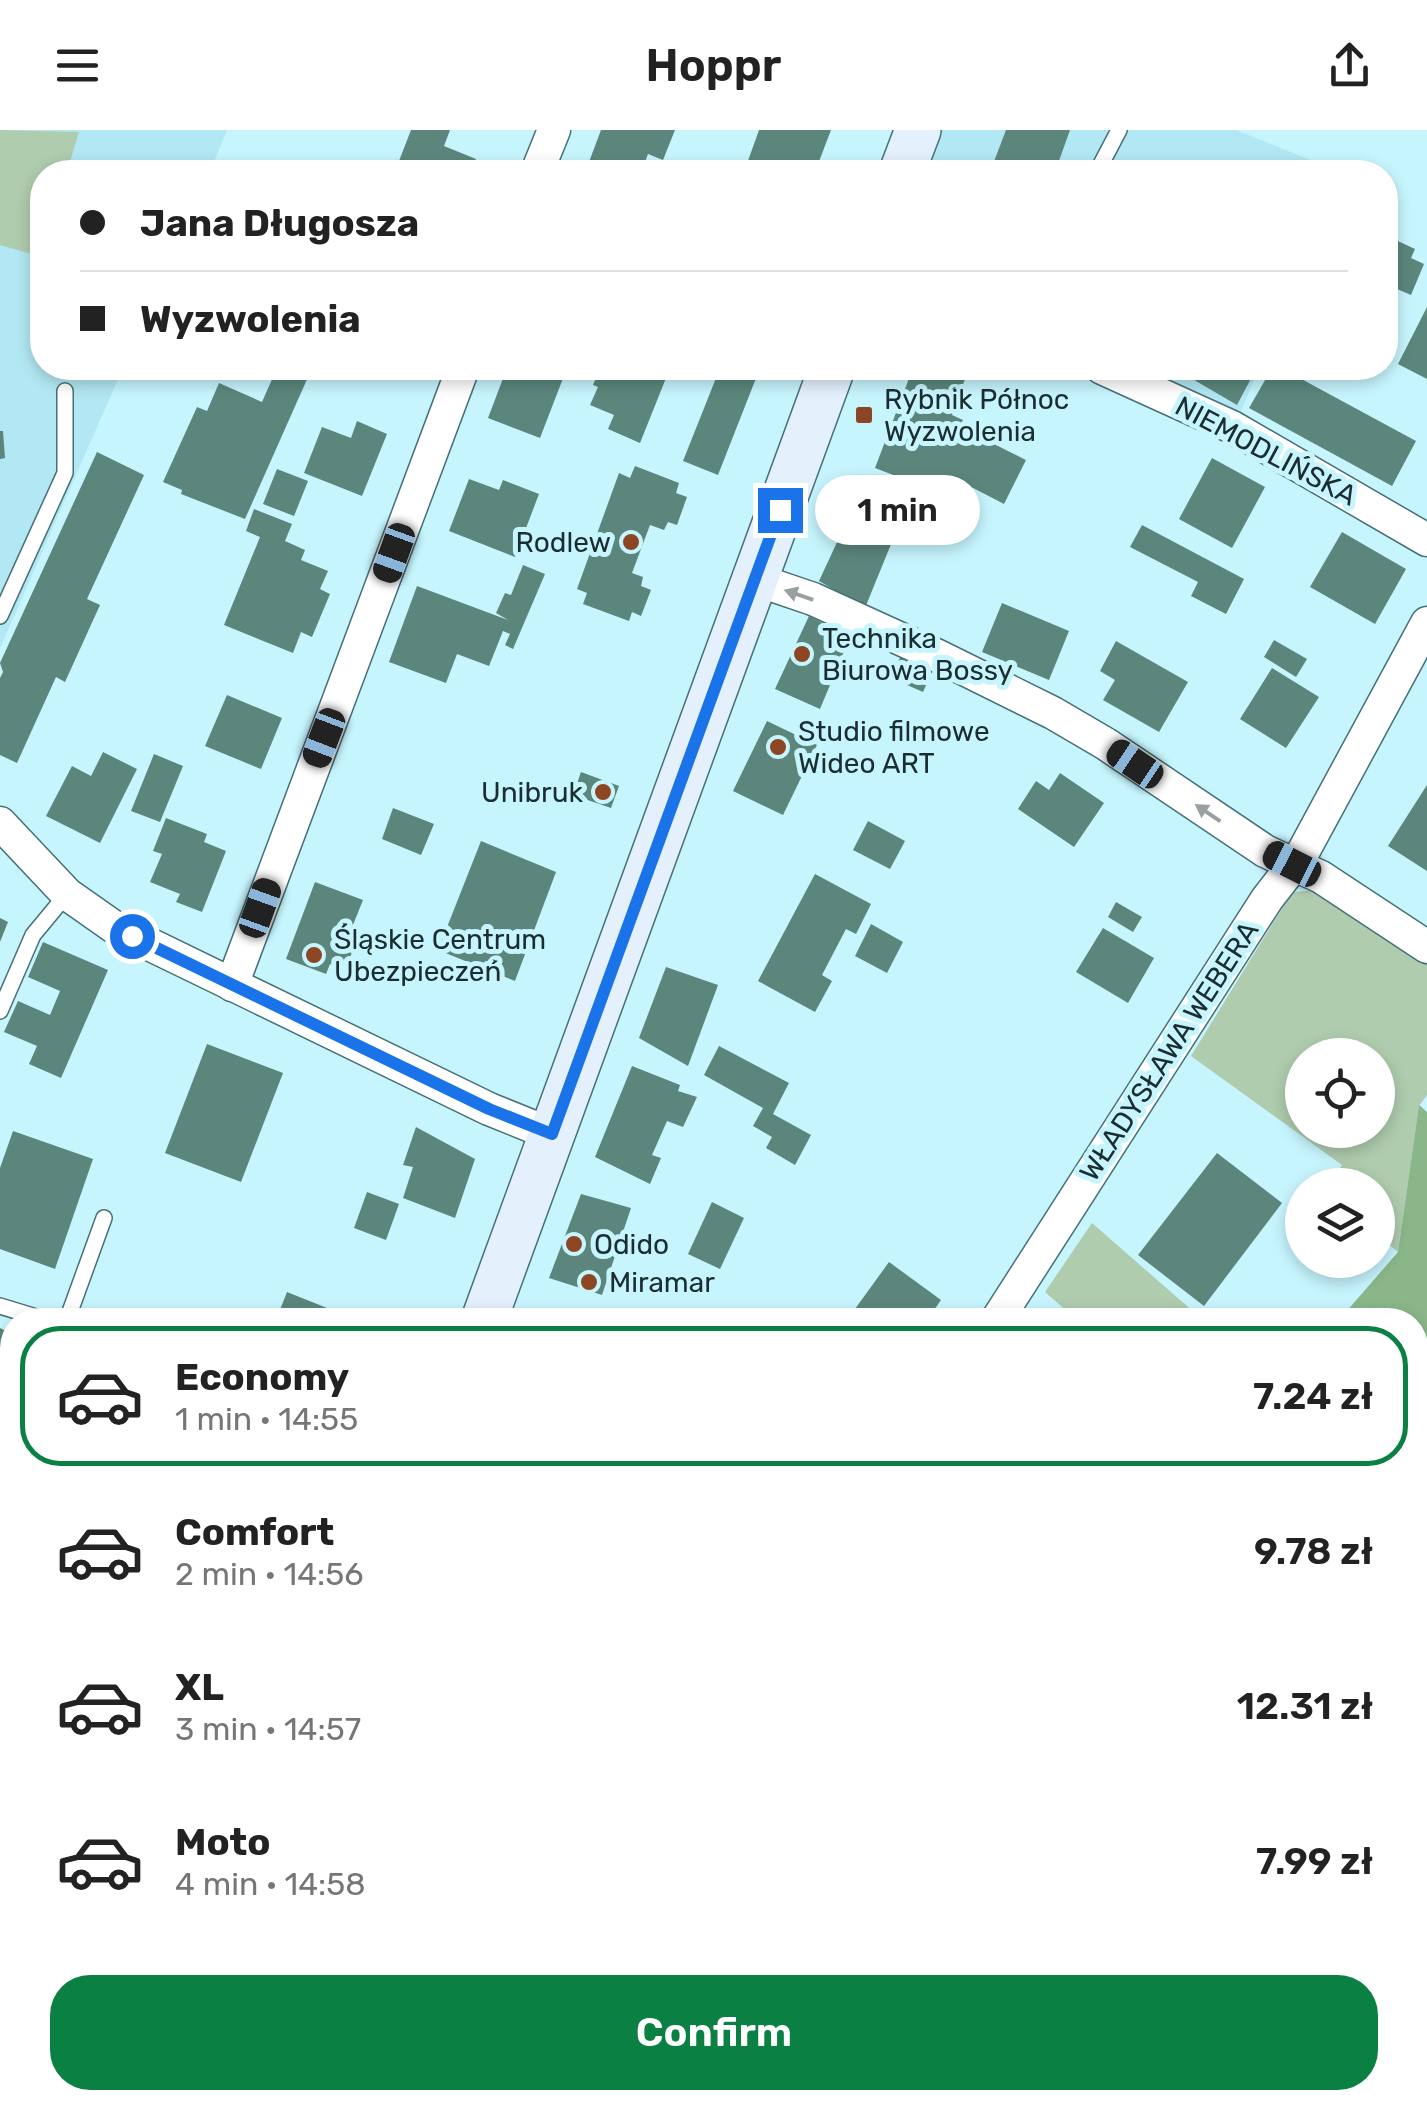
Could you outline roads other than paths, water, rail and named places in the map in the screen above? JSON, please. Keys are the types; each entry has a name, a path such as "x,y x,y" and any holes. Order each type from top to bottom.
{"main road":[{"path":"907,160 918,130"},
{"path":"488,1308 828,380"}],"street":[{"path":"543,160 554,130"},
{"path":"232,984 458,380"},
{"name":"NIEMODLIŃSKA","path":"1128,380 1232,427 1427,540"},
{"path":"754,579 813,599 1052,714 1106,744 1265,851 1321,877 1427,948"},
{"name":"WŁADYSŁAWA WEBERA","path":"1005,1308 1302,854 1427,623"},
{"path":"0,823 68,894 132,936 489,1109 552,1134"}],"lane":[{"path":"1103,160 1119,130"},
{"path":"0,616 65,473 65,391"},
{"path":"0,1011 33,935 68,894"},
{"path":"71,1308 104,1218"}],"place":[{"name":"Rybnik Północ Wyzwolenia","path":"864,415"},
{"name":"Rodlew","path":"631,542"},
{"name":"Technika Biurowa Bossy","path":"802,654"},
{"name":"Studio filmowe Wideo ART","path":"778,747"},
{"name":"Unibruk","path":"603,792"},
{"name":"Śląskie Centrum Ubezpieczeń","path":"314,955"},
{"name":"Odido","path":"574,1244"},
{"name":"Miramar","path":"589,1282"}]}
